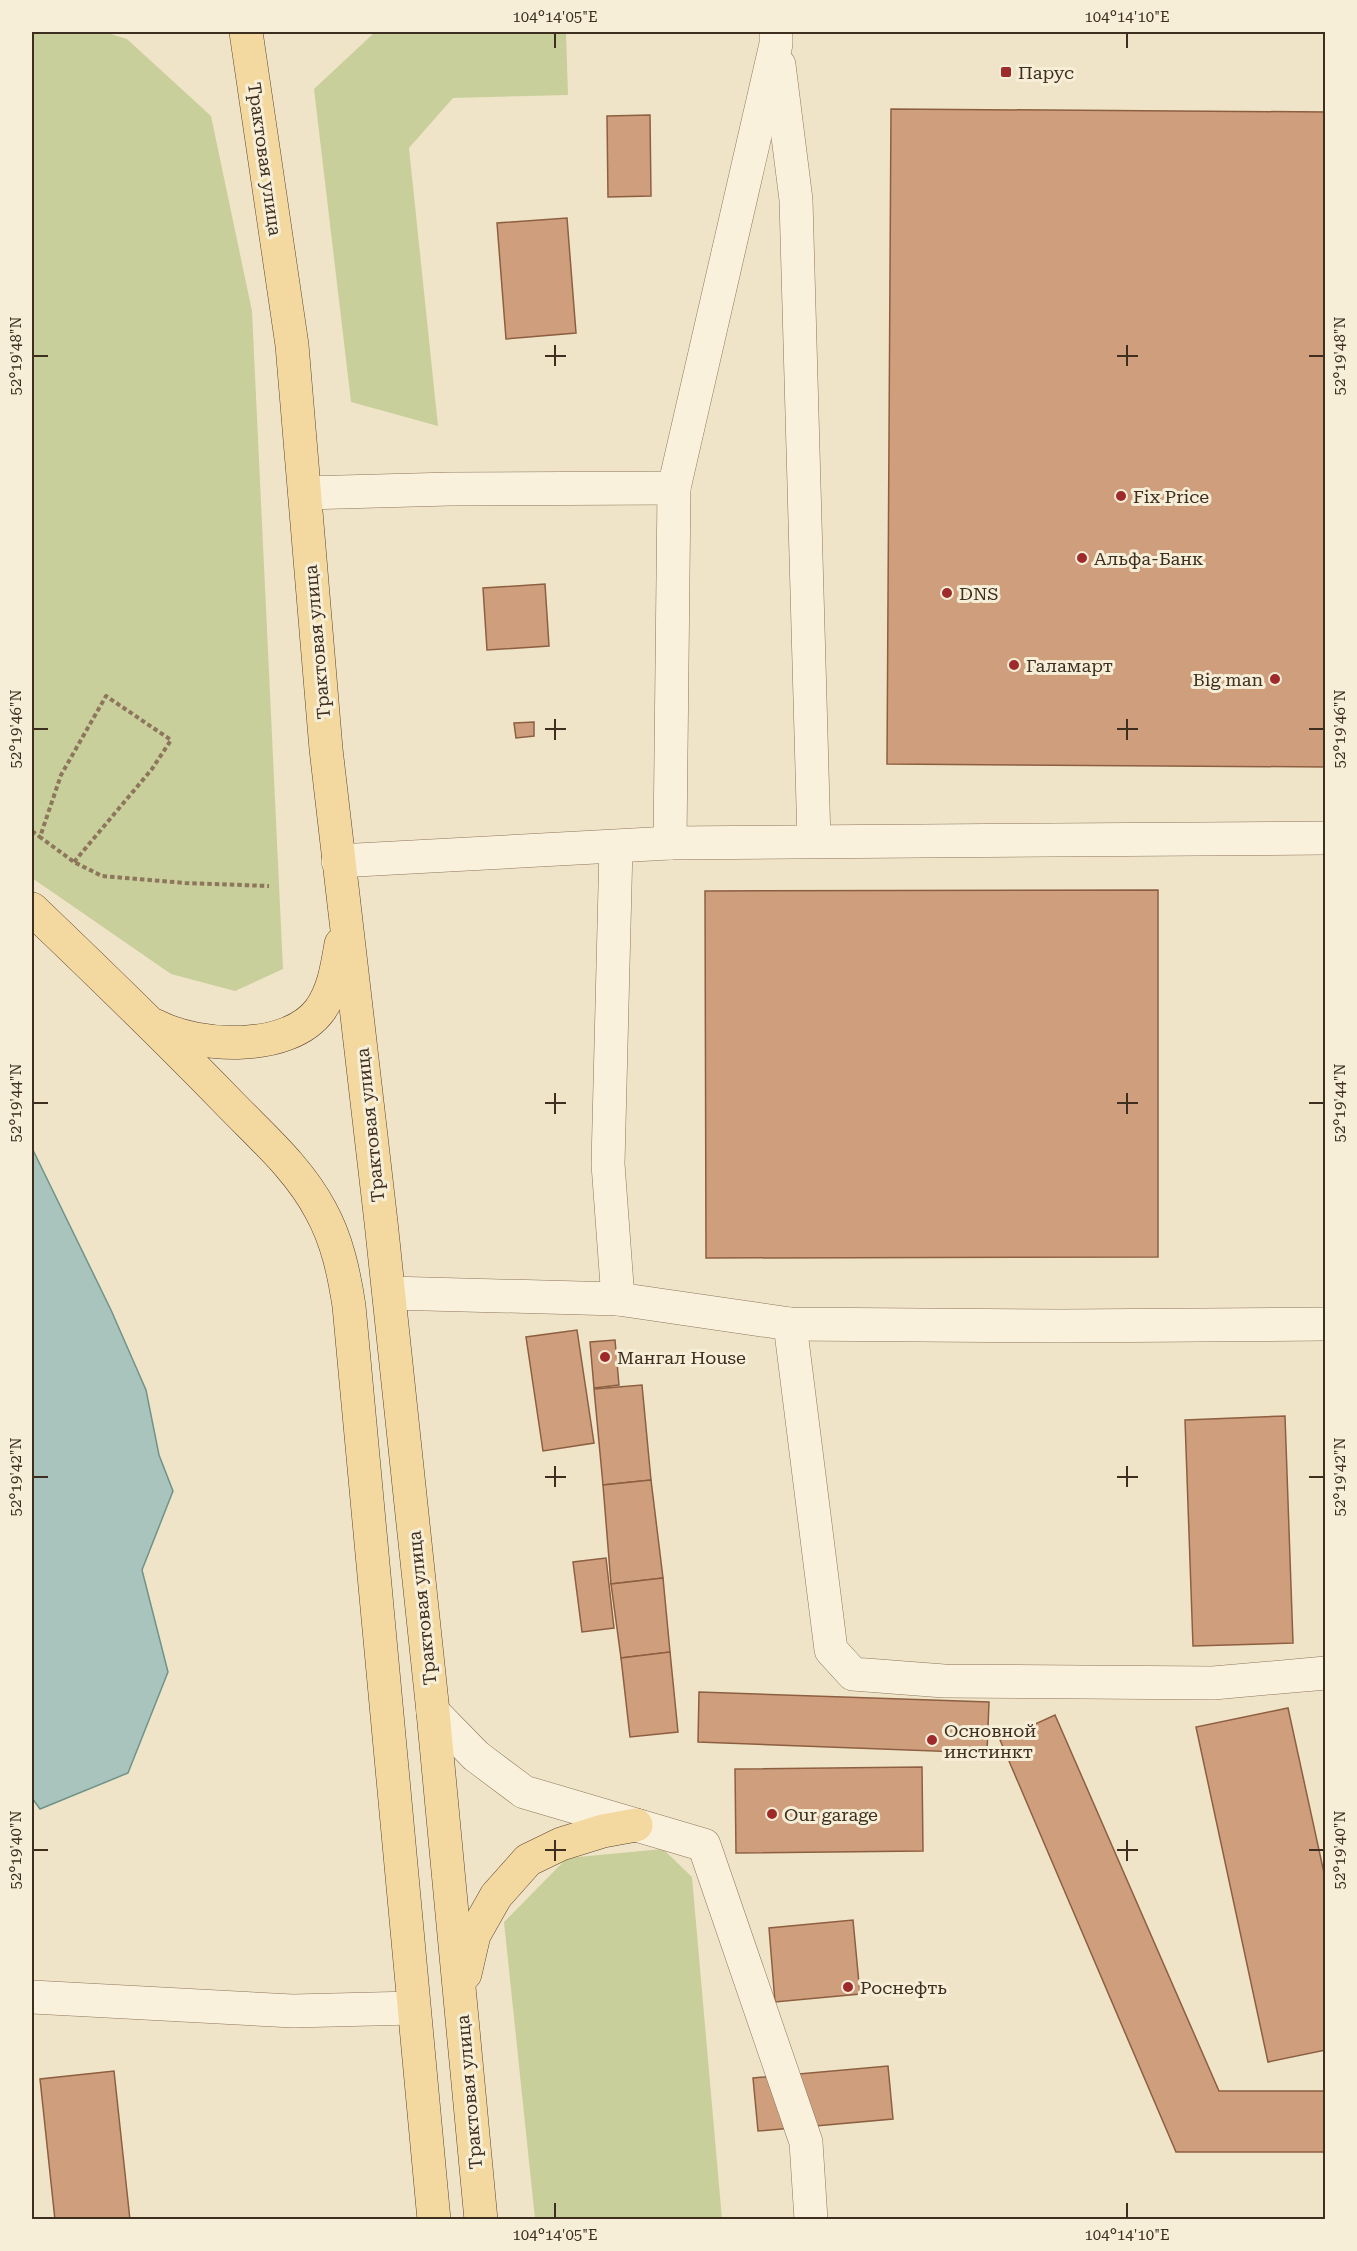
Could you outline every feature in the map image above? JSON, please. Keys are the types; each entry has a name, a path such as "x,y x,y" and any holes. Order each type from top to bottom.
{"main road":[{"name":"Трактовая улица","path":"246,32 292,345 326,749 389,1293 433,1712 481,2220"},
{"path":"32,909 154,1025 277,1152 309,1190 337,1247 350,1306 434,2220"},
{"path":"154,1025 171,1034 226,1041 278,1038 299,1029 319,1012 329,994 334,981 346,916"},
{"path":"460,2000 474,1935 496,1896 528,1860 561,1844 603,1831 636,1825"}],"street":[{"path":"670,843 674,488 776,38"},
{"path":"776,38 796,200 814,841"},
{"path":"305,493 450,489 674,488"},
{"path":"338,861 670,843 1326,838"},
{"path":"616,847 608,1164 618,1299"},
{"path":"389,1293 618,1299 790,1324 1062,1326 1326,1324"},
{"path":"790,1324 831,1650 853,1674 944,1681 1213,1683 1326,1673"},
{"path":"433,1712 476,1756 524,1792 704,1845 806,2142 811,2220"},
{"path":"32,1997 293,2011 413,2008"}],"path":[{"path":"40,837 61,775 106,696 171,741 152,769 74,862"},
{"path":"32,831 74,862 102,876 185,883 269,886"}],"green space":[{"path":"32,32 104,32 127,39 211,116 252,311 283,969 235,991 171,974 32,878"},
{"path":"375,32 566,32 568,95 453,98 409,148 438,426 351,402 314,89"},
{"path":"663,1849 692,1877 722,2219 535,2219 504,1922 567,1858"}],"water":[{"path":"32,1148 111,1310 146,1390 159,1455 173,1491 142,1570 168,1672 128,1773 40,1809 32,1798"}],"building":[{"path":"891,109 1326,112 1326,767 887,764"},
{"path":"650,115 651,196 608,197 607,116"},
{"path":"567,218 576,333 506,339 497,223"},
{"path":"545,584 549,646 487,650 483,588"},
{"path":"534,722 534,736 516,738 514,723"},
{"path":"1158,890 1158,1257 706,1258 705,891"},
{"path":"577,1330 594,1443 543,1451 526,1337"},
{"path":"615,1340 619,1385 594,1388 590,1342"},
{"path":"642,1385 651,1480 603,1485 594,1389"},
{"path":"1285,1416 1293,1643 1193,1646 1185,1420"},
{"path":"651,1480 663,1578 611,1584 603,1485"},
{"path":"606,1558 614,1628 582,1632 573,1562"},
{"path":"663,1578 670,1652 621,1658 611,1584"},
{"path":"670,1652 678,1732 630,1737 621,1658"},
{"path":"699,1692 989,1702 987,1753 698,1742"},
{"path":"1288,1708 1326,1882 1326,2050 1268,2062 1196,1727"},
{"path":"1055,1715 1219,2091 1326,2091 1326,2152 1176,2152 1000,1740"},
{"path":"922,1767 923,1851 736,1853 735,1769"},
{"path":"853,1920 860,1994 775,2002 769,1928"},
{"path":"888,2066 893,2119 758,2131 753,2078"},
{"path":"114,2071 130,2220 55,2220 40,2079"}],"place":[{"name":"Парус","path":"1006,72"},
{"name":"Fix Price","path":"1121,496"},
{"name":"Альфа-Банк","path":"1082,558"},
{"name":"DNS","path":"947,593"},
{"name":"Галамарт","path":"1014,665"},
{"name":"Big man","path":"1275,679"},
{"name":"Мангал House","path":"605,1357"},
{"name":"Основной инстинкт","path":"932,1740"},
{"name":"Our garage","path":"772,1814"},
{"name":"Роснефть","path":"848,1987"}]}
